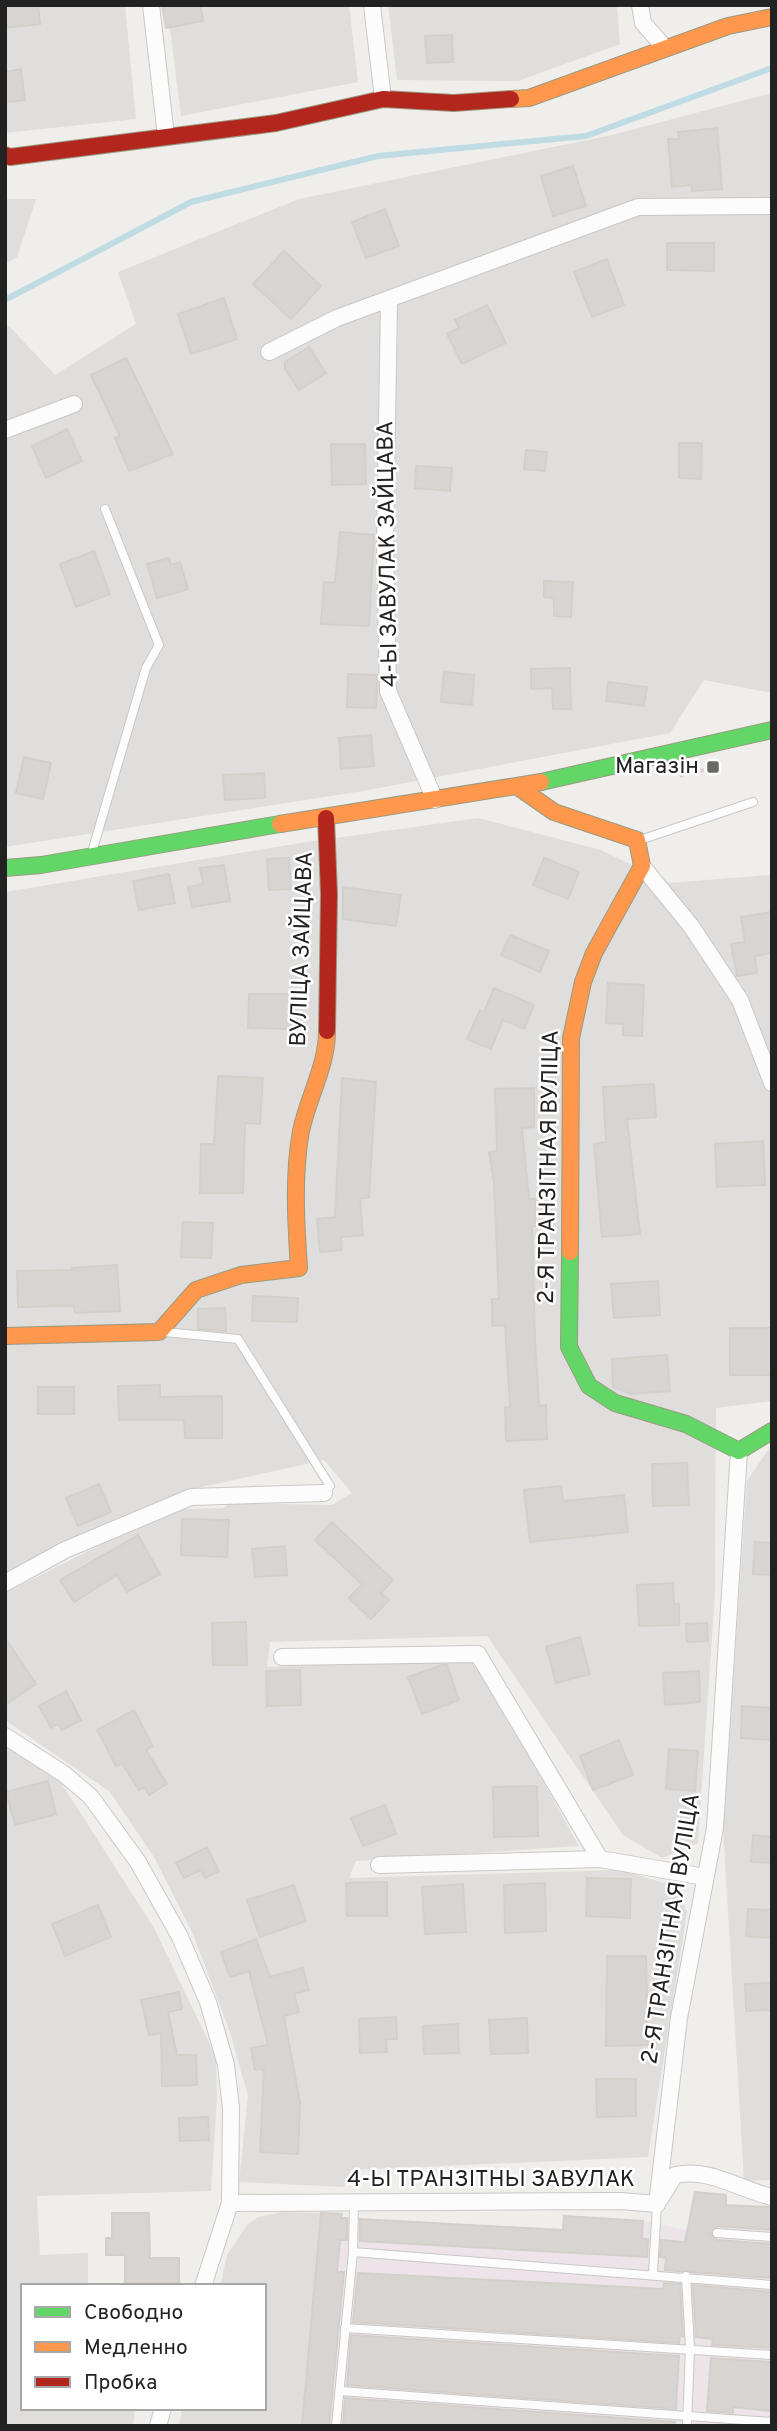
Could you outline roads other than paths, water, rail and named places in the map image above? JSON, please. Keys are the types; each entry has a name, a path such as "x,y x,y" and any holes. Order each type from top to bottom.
{"street":[{"path":"151,5 166,136"},
{"path":"372,5 383,99"},
{"path":"640,5 643,23 665,48"},
{"path":"5,155 10,157 276,123 383,99 454,103 528,98 728,26 772,18"},
{"path":"269,352 337,318 528,245 638,207 772,206"},
{"name":"4-Ы ЗАВУЛАК ЗАЙЦАВА","path":"389,300 385,550 388,691 435,800"},
{"path":"5,430 74,404"},
{"name":"ВУЛІЦА ЗАЙЦАВА","path":"5,868 41,865 92,854 517,787 772,730"},
{"path":"517,787 554,812 637,841 642,866 691,926 740,1000 772,1083"},
{"name":"ВУЛІЦА ЗАЙЦАВА","path":"159,1332 196,1290 241,1275 299,1268 296,1223 301,1132 327,1047 330,894 326,818"},
{"name":"2-Я ТРАНЗІТНАЯ ВУЛІЦА","path":"642,866 594,953 583,982 571,1038 569,1347 577,1374 588,1388 605,1400 686,1424 739,1451 715,1828 679,2018 657,2204"},
{"path":"5,1336 159,1332"},
{"path":"739,1451 772,1431"},
{"path":"5,1583 65,1550 191,1497 324,1493"},
{"path":"282,1657 478,1654 600,1859"},
{"path":"5,1736 54,1767 91,1797 138,1861 180,1937 208,2001 226,2065 231,2108 230,2203 204,2284"},
{"path":"379,1865 600,1859 705,1877"},
{"name":"4-Ы ТРАНЗІТНЫ ЗАВУЛАК","path":"230,2203 621,2201 657,2204 675,2175 691,2172 718,2176 747,2191 772,2197"}],"lane":[{"path":"92,854 146,668 159,645 105,509"},
{"path":"637,841 753,802"},
{"path":"159,1332 238,1339 330,1486 324,1493"},
{"path":"336,2426 353,2252 354,2202"},
{"path":"653,2273 657,2204"},
{"path":"717,2233 772,2237"},
{"path":"353,2252 653,2273 772,2285"},
{"path":"686,2276 690,2348 687,2426"},
{"path":"345,2328 772,2355"},
{"path":"340,2390 772,2422"}],"waterway":[{"path":"5,300 191,202 378,156 586,136 772,68"}],"place":[{"name":"Магазін","path":"713,767"}]}
